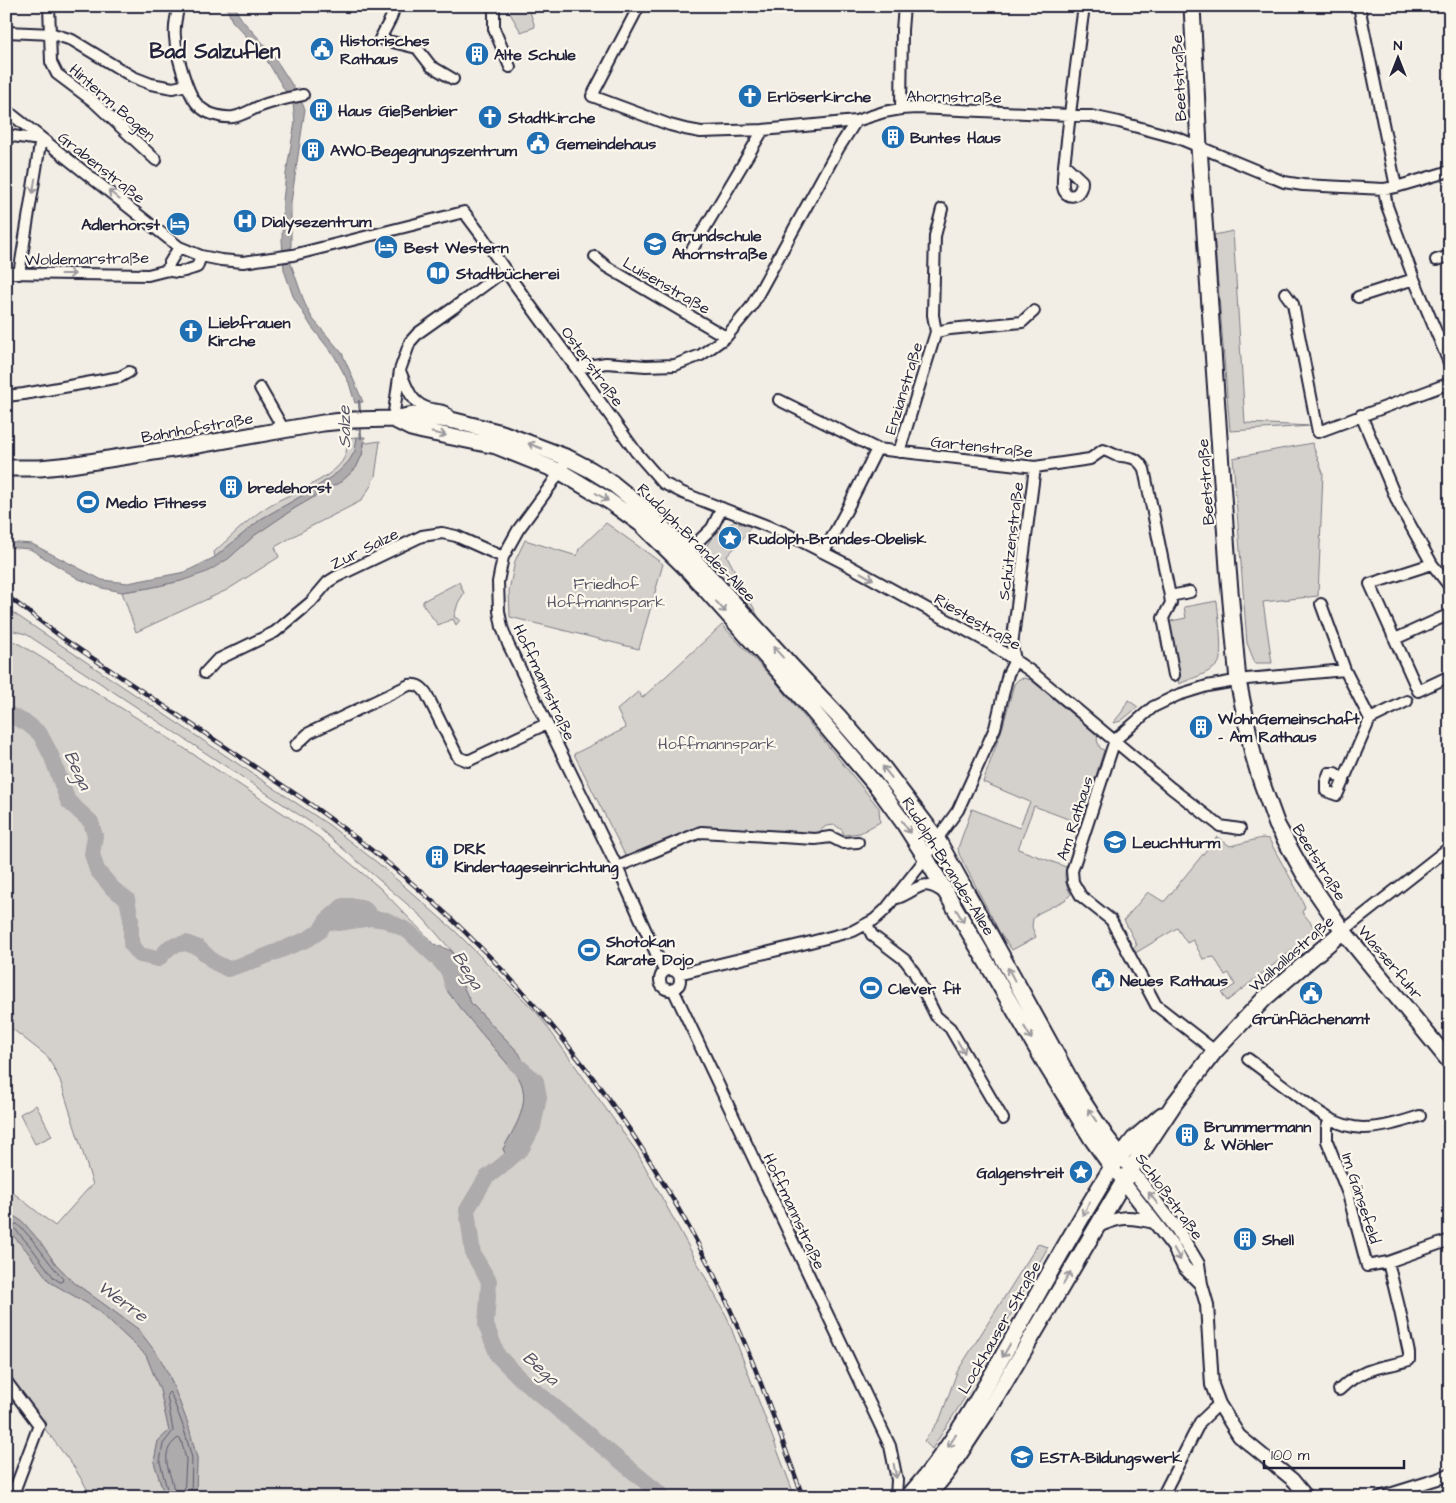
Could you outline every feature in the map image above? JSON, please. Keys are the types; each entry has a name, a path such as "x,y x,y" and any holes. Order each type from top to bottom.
{"main road":[{"name":"Beetstraße","path":"1192,6 1199,147 1228,568 1238,681 1253,754 1277,825 1304,874 1343,931"},
{"name":"Rudolph-Brandes-Allee","path":"393,419 413,415 455,421 502,433 568,458 612,482 644,509 687,552 793,668 840,716 884,768 937,840 1078,1094 1120,1155"},
{"name":"Bahnhofstraße","path":"6,468 40,468 95,462 353,420 393,419"},
{"name":"Rudolph-Brandes-Allee","path":"393,419 411,428 496,446 561,472 609,501 641,524 689,571 784,677 879,789 903,822 926,858 1048,1068 1092,1140 1112,1168"},
{"name":"Walhallastraße","path":"1122,1183 1174,1104 1215,1051 1265,998 1343,931"},
{"name":"Wasserfuhr","path":"1343,931 1448,1056"},
{"name":"Walhallastraße","path":"1112,1168 1120,1155 1144,1129 1174,1104"},
{"name":"Lockhauser Straße","path":"927,1497 948,1471 1096,1192 1112,1168"},
{"name":"Lockhauser Straße","path":"908,1497 984,1403 1122,1183"}],"street":[{"name":"Hinterm Bogen","path":"49,6 51,62 57,74 92,100 156,160"},
{"path":"179,6 174,36 179,61 196,104 205,111 218,116 234,117 283,98 303,95"},
{"path":"395,6 380,39 417,48 431,66 453,79"},
{"path":"494,6 494,29 510,67"},
{"path":"901,109 904,6"},
{"path":"1065,164 1084,6"},
{"path":"1359,6 1396,187"},
{"name":"Ahornstraße","path":"636,7 592,96 685,129 701,132 763,130 856,121 884,112 917,108 1070,114 1119,122 1178,138 1284,182 1303,185 1384,189 1450,171"},
{"path":"6,32 50,34 72,40 132,77 150,84 173,88 187,84"},
{"name":"Grabenstraße","path":"6,110 179,247 201,256"},
{"path":"576,368 606,364 675,365 702,355 726,337 751,307 838,149 856,121"},
{"path":"690,253 763,130"},
{"path":"6,135 41,138 19,274"},
{"path":"1384,189 1387,206 1414,279 1450,365"},
{"name":"Enzianstraße","path":"899,452 936,332 933,315 935,236 942,209"},
{"name":"Osterstraße","path":"201,256 243,262 293,255 464,212 636,452 663,483 722,508"},
{"path":"168,270 169,264 179,247"},
{"name":"Woldemarstraße","path":"6,274 148,275 168,270 180,272 197,267 201,256"},
{"path":"1436,260 1450,256"},
{"name":"Luisenstraße","path":"595,257 606,267 726,337"},
{"path":"393,419 400,370 410,342 418,333 505,270"},
{"path":"1358,297 1414,279"},
{"path":"1285,293 1293,304 1318,432 1450,383"},
{"name":"Enzianstraße","path":"936,332 1022,322 1034,311"},
{"path":"400,370 409,393 422,406 444,411 455,421"},
{"path":"6,396 120,377 129,372"},
{"path":"260,388 284,430"},
{"name":"Gartenstraße","path":"779,400 877,449 1034,467 1090,459 1103,450 1117,455 1127,455 1137,460 1144,469 1170,596"},
{"path":"1361,415 1398,503 1432,564 1450,587"},
{"path":"824,552 877,449"},
{"name":"Hoffmannstraße","path":"568,458 561,472 518,530 503,557 498,582 498,599 502,626 508,644 617,867 664,971"},
{"name":"Schützenstraße","path":"937,840 958,810 995,728 1008,674 1015,660 1012,645 1034,467"},
{"path":"687,552 712,528 722,508"},
{"name":"Riestestraße","path":"722,508 785,533 824,552 991,644 1032,672 1166,784 1220,826 1240,829"},
{"name":"Zur Salze","path":"205,673 217,660 275,632 311,602 328,582 422,536 442,533 456,536 503,557"},
{"path":"1432,564 1370,584 1418,690 1450,676"},
{"path":"1174,675 1162,618 1171,603 1170,596 1190,592"},
{"path":"1321,604 1345,670 1370,719"},
{"path":"1395,639 1450,614"},
{"path":"1115,740 1154,707 1178,695 1207,686 1345,670"},
{"path":"296,744 309,733 409,685 416,684 426,693 458,757 468,761 546,724"},
{"path":"1344,781 1370,719 1407,701"},
{"name":"Am Rathaus","path":"1115,740 1072,871 1073,882 1082,896 1111,920 1156,1005 1215,1051"},
{"path":"617,867 701,832 815,840 831,836 843,843 858,842"},
{"path":"678,974 679,983 673,989 666,989 661,984 660,977 664,971 672,970 678,974 803,944 867,925 896,899 937,840"},
{"name":"Walhallastraße","path":"1343,931 1450,847"},
{"path":"896,899 917,888 928,885 937,887 947,894"},
{"path":"867,925 872,935 905,960 914,972 936,1016 950,1028 1004,1119"},
{"name":"Hoffmannstraße","path":"673,989 890,1446 897,1480 896,1497"},
{"path":"1248,1059 1324,1116 1348,1126 1376,1128 1420,1116"},
{"name":"Im Gänsefeld","path":"1330,1119 1327,1127 1327,1141 1348,1194 1367,1266 1388,1262 1450,1240"},
{"name":"Schloßstraße","path":"1120,1155 1177,1229 1198,1264 1207,1305 1212,1385 1219,1404 1239,1436 1293,1480 1307,1497"},
{"name":"Schloßstraße","path":"1112,1168 1173,1246 1184,1267 1201,1284"},
{"path":"1096,1227 1123,1218 1139,1218 1154,1222"},
{"name":"Im Gänsefeld","path":"1338,1390 1351,1379 1375,1368 1402,1363 1408,1360 1409,1353 1388,1262"},
{"path":"6,1381 39,1425 12,1497"},
{"path":"1162,1497 1200,1422 1219,1404"},
{"path":"1380,1497 1441,1478 1450,1473"}],"green space":[{"path":"518,6 528,6 535,27 521,32 508,10"},
{"path":"1233,231 1245,423 1312,426 1230,431 1214,235"},
{"path":"357,437 355,451 349,461 337,473 312,490 261,519 215,557 214,552 263,510 313,484 334,470 342,462 346,453 347,438"},
{"path":"365,441 367,443 380,441 375,477 361,501 275,547 279,557 227,590 136,632 122,592 181,581 228,559 255,535 295,508 342,481 356,468 362,455"},
{"path":"1312,443 1323,473 1318,596 1263,602 1272,663 1255,663 1247,643 1233,458"},
{"name":"Friedhof Hoffmannspark","path":"606,523 663,564 639,649 510,617 509,591 515,561 525,540 577,556 579,549"},
{"path":"732,523 751,527 727,556 759,618 713,567 705,552 711,539 719,531"},
{"path":"459,582 464,593 458,603 454,617 460,620 456,625 453,619 438,625 423,605 423,601"},
{"path":"1217,601 1221,644 1220,660 1215,667 1205,673 1179,684 1166,622 1186,618 1184,607"},
{"path":"6,608 329,825 379,864 454,930 538,1014 637,1152 727,1317 795,1497 196,1497 197,1458 188,1424 169,1375 160,1359 138,1329 72,1281 55,1263 23,1222 6,1211 6,1187 55,1226 93,1185 60,1080 48,1057 6,1024 6,641 16,642 42,658 319,837 380,888 434,944 442,958 448,992 521,1081 524,1094 522,1110 503,1149 507,1157 530,1124 519,1053 471,1003 461,982 452,951 422,917 319,828 26,634 6,629"},
{"name":"Hoffmannspark","path":"722,625 775,681 879,808 880,822 860,833 844,835 842,830 835,825 826,826 815,835 702,826 626,857 574,754 626,728 617,710 639,691 642,698"},
{"path":"1019,679 1031,680 1098,736 1097,740 1100,748 1104,750 1081,824 1034,806 1018,849 1066,867 1067,887 1071,894 1065,900 1037,914 1033,919 1032,927 1036,937 1012,950 1000,933 959,854 958,848 972,809 1019,828 1030,802 983,782 1003,726 1014,684"},
{"path":"1128,700 1138,707 1121,721 1113,723 1122,712"},
{"path":"1217,837 1230,846 1262,838 1269,839 1301,898 1305,907 1302,912 1315,930 1304,941 1227,1001 1222,993 1235,985 1229,973 1225,975 1214,957 1203,959 1193,940 1187,943 1177,928 1132,955 1130,950 1137,945 1124,920 1148,892 1164,902"},
{"path":"36,1105 52,1136 35,1144 20,1114"},
{"path":"6,1228 27,1251 50,1282 95,1308 146,1355 160,1390 169,1431 158,1441 154,1462 165,1497 92,1497 74,1467 6,1378"},
{"path":"1038,1244 1048,1247 967,1394 932,1449 924,1441 940,1419 957,1372"}],"water":[{"path":"226,6 236,6 237,12 243,21 271,52 305,109 291,203 291,264 312,318 342,353 363,402 355,403 349,383 335,357 311,326 293,296 284,270 282,240 283,201 295,122 293,104 263,54 232,21"},
{"path":"357,437 365,437 362,455 356,468 342,481 295,508 255,535 228,559 207,572 181,581 122,592 102,588 79,579 30,549 6,547 6,542 32,544 102,580 128,583 185,572 215,557 261,519 312,490 337,473 349,461 355,451"},
{"path":"434,944 452,951 461,982 471,1003 519,1053 532,1078 534,1097 530,1124 507,1158 503,1149 522,1110 524,1094 522,1085 517,1075 448,992 442,958"},
{"path":"6,1211 23,1222 55,1263 72,1281 138,1329 160,1358 169,1375 188,1424 197,1458 196,1497 165,1497 154,1462 158,1441 169,1431 160,1390 146,1355 95,1308 50,1282 27,1251 6,1228"}],"waterway":[{"name":"Salze","path":"359,401 360,413"},
{"name":"Salze","path":"360,424 361,438"},
{"name":"Bega","path":"6,715 10,715 28,724 40,734 51,755 68,801 91,822 95,836 92,854 97,870 113,889 127,899 131,919 131,944 140,955 158,959 171,946 186,943 199,948 214,962 228,969 308,939 320,931 326,921 339,923 371,918 386,920 408,931 449,972 452,984"},
{"path":"326,921 343,906 363,908 369,913 371,918"},
{"name":"Bega","path":"516,1064 536,1081 539,1097 533,1127 522,1148 486,1178 467,1210 473,1254 489,1281 486,1325 498,1356 521,1379 664,1497"}],"railway":[{"path":"6,595 64,639 303,799 367,846 408,879 466,933 537,1008 570,1048 631,1131 685,1219 736,1322 803,1497"}],"place":[{"name":"Historisches Rathaus","path":"322,49"},
{"name":"Alte Schule","path":"477,54"},
{"name":"Erlöserkirche","path":"750,96"},
{"name":"Haus Gießenbier","path":"321,110"},
{"name":"Stadtkirche","path":"490,117"},
{"name":"Buntes Haus","path":"893,137"},
{"name":"Gemeindehaus","path":"538,143"},
{"name":"AWO-Begegnungszentrum","path":"313,150"},
{"name":"Dialysezentrum","path":"245,221"},
{"name":"Adlerhorst","path":"178,224"},
{"name":"Grundschule Ahornstraße","path":"655,244"},
{"name":"Best Western","path":"386,247"},
{"name":"Stadtbücherei","path":"438,273"},
{"name":"Liebfrauen Kirche","path":"191,331"},
{"name":"bredehorst","path":"231,487"},
{"name":"Medio Fitness","path":"88,502"},
{"name":"Rudolph-Brandes-Obelisk","path":"730,538"},
{"name":"WohnGemeinschaft – Am Rathaus","path":"1201,727"},
{"name":"Leuchtturm","path":"1115,842"},
{"name":"DRK Kindertageseinrichtung","path":"437,857"},
{"name":"Shotokan Karate Dojo","path":"589,950"},
{"name":"Neues Rathaus","path":"1103,980"},
{"name":"Clever fit","path":"871,988"},
{"name":"Grünflächenamt","path":"1311,993"},
{"name":"Brummermann & Wöhler","path":"1187,1135"},
{"name":"Galgenstreit","path":"1081,1172"},
{"name":"Shell","path":"1245,1239"},
{"name":"ESTA-Bildungswerk","path":"1022,1457"}],"district":[{"name":"Bad Salzuflen","path":"215,51"}],"water label":[{"name":"Werre","path":"123,1301"}]}
